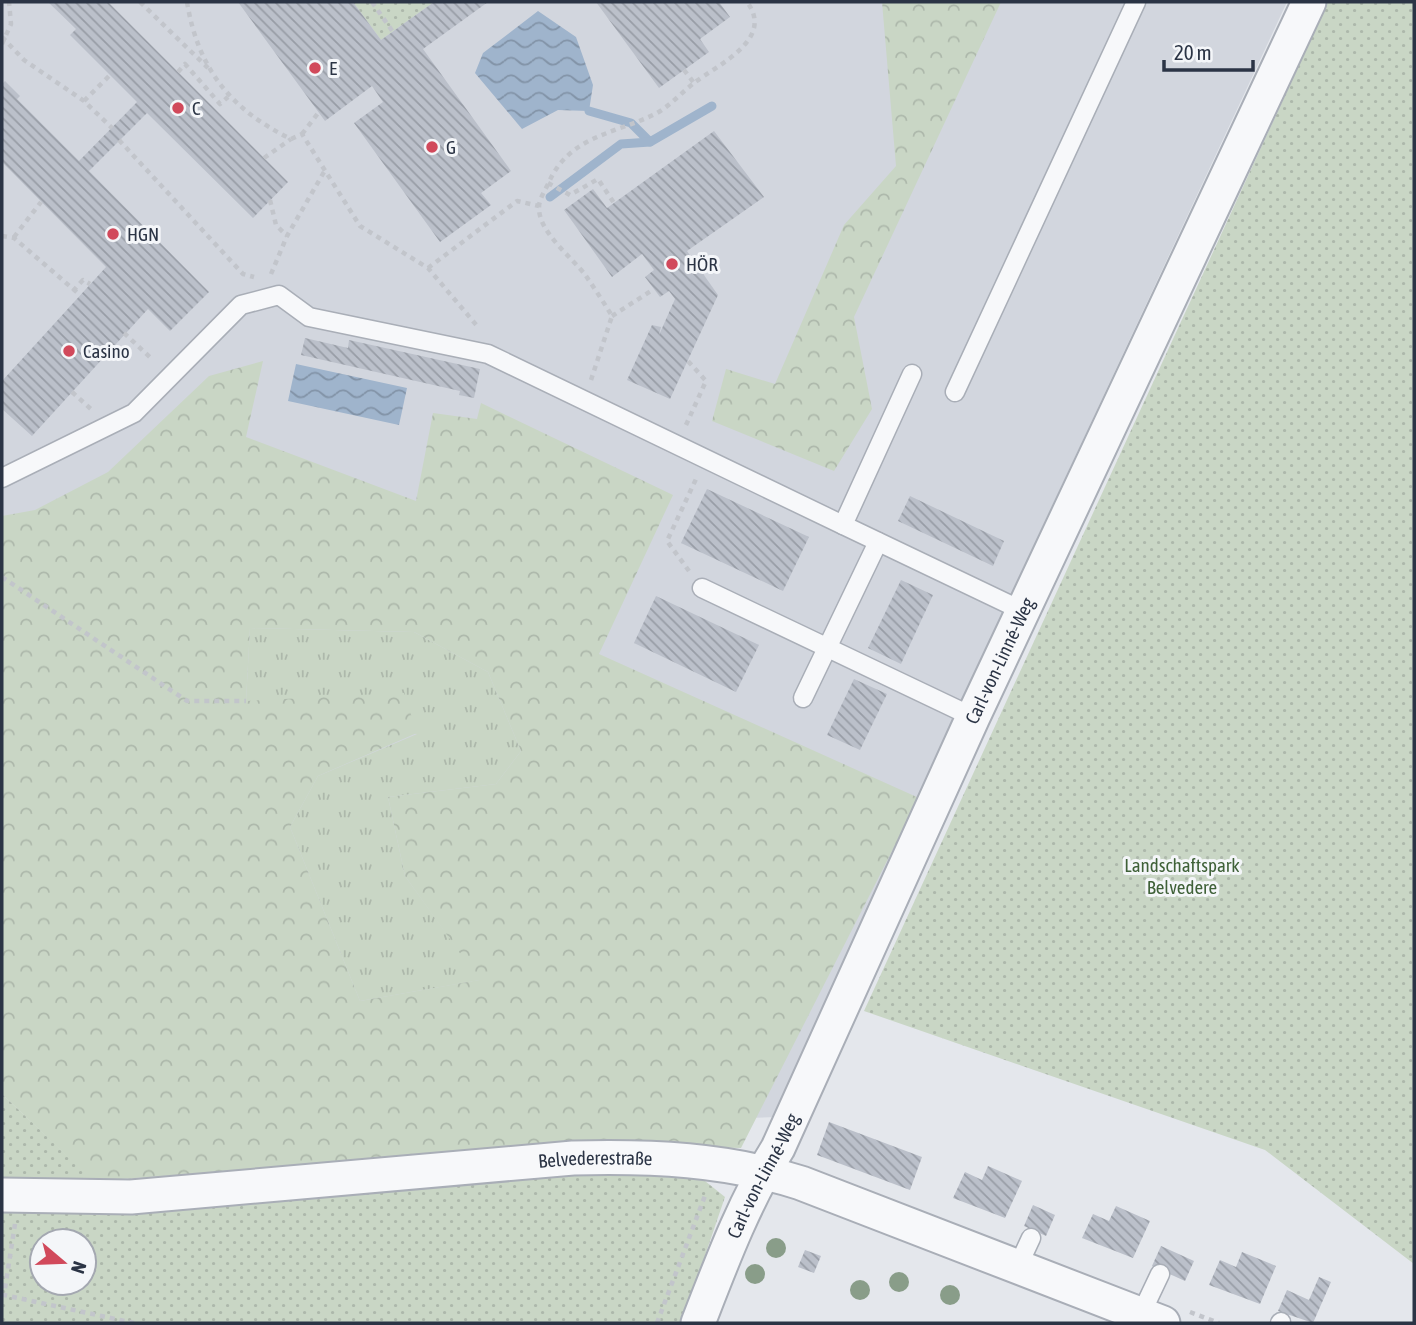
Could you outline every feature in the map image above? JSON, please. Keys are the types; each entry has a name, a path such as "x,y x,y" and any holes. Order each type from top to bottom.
{"street":[{"name":"Carl-von-Linné-Weg","path":"698,1323 721,1263 764,1171 778,1148 973,717 1309,2"},
{"name":"Belvederestraße","path":"10,1196 131,1197 573,1158 640,1156 717,1162 764,1171 1025,1252 1152,1319"}],"lane":[{"path":"955,392 1136,2"},
{"path":"2,478 134,413 241,305 273,289 309,317 488,354 1023,611"},
{"path":"843,525 912,374"},
{"path":"803,698 878,542"},
{"path":"702,588 973,717"},
{"path":"1152,1319 1160,1274"}],"path":[{"path":"9,2 11,24 3,41 24,60 84,102 112,128"},
{"path":"140,2 211,71"},
{"path":"187,2 190,20 211,71 228,97 262,125 291,139"},
{"path":"372,2 393,32"},
{"path":"612,316 586,276 544,225 539,206 548,183 557,165 575,147 596,135 658,112 748,44 755,26 752,9 747,2"},
{"path":"178,72 185,64 220,104 228,97"},
{"path":"684,70 694,83"},
{"path":"84,102 110,75"},
{"path":"264,159 302,134 319,112"},
{"path":"302,134 324,172 338,187 360,226 428,268 482,332 488,354"},
{"path":"119,141 243,274 273,289 287,236 324,172"},
{"path":"548,183 570,195 598,179 614,203"},
{"path":"270,200 276,225 287,236"},
{"path":"428,268 517,201 539,206"},
{"path":"14,238 41,202"},
{"path":"2,236 14,238 80,295"},
{"path":"73,291 83,281 90,284"},
{"path":"583,399 602,356 612,316 654,289"},
{"path":"124,333 168,376"},
{"path":"677,445 706,381 688,361"},
{"path":"702,588 667,541 706,459"},
{"path":"2,577 187,701 246,701"},
{"path":"657,1323 717,1162"},
{"path":"10,1196 4,1295 134,1323"}],"shaded area":[{"path":"2,2 1287,2 1040,532 923,799 777,1117 539,1124 2,1066"}],"green space":[{"path":"353,2 434,2 381,40"},
{"path":"882,2 1001,2 854,317 872,409 834,471 712,421 726,369 775,384 844,225 896,166"},
{"name":"Landschaftspark Belvedere","path":"1328,2 1414,2 1414,1264 1265,1150 864,1011"},
{"path":"263,361 246,437 416,501 433,413 477,419 481,403 673,495 599,654 919,798 741,1148 606,1145 93,1181 2,1094 2,516 35,510 108,472 209,376","holes":["250,628 414,632 488,672 521,751 496,784 388,797 405,876 479,980 360,1001 290,827 318,776 417,733 404,693 246,701"]},
{"path":"250,628 414,632 488,672 521,751 496,784 388,797 405,876 480,980 360,1001 290,827 318,776 417,734 246,701"},
{"path":"2,1094 94,1181 606,1145 695,1173 725,1197 682,1323 2,1323"}],"water":[{"path":"538,11 576,37 593,85 589,111 558,110 522,129 475,73 483,53"},
{"path":"296,364 407,388 399,425 288,401"}],"building":[{"path":"48,2 108,2 288,182 253,218 147,113 89,171 209,292 170,331 148,309 32,436 2,409 2,381 106,267 2,162 2,84 5,81 20,96 17,99 79,161 137,102 70,35 76,29"},
{"path":"238,2 353,2 381,40 434,2 488,2 423,49 511,171 481,193 491,205 440,242 354,123 383,102 372,86 325,121"},
{"path":"596,2 719,2 730,17 700,39 709,52 659,88"},
{"name":"HÖR","path":"714,131 764,197 687,251 718,295 670,399 627,380 652,325 661,327 659,335 675,299 669,291 660,297 645,277 654,270 642,254 612,277 564,210 593,189 607,208"},
{"path":"305,338 348,348 349,340 480,369 474,398 459,395 460,391 301,355"},
{"path":"707,489 809,537 783,591 681,543"},
{"path":"910,496 1004,541 993,566 898,521"},
{"path":"901,580 933,595 901,664 868,648"},
{"path":"656,596 759,645 736,692 634,643"},
{"path":"854,679 887,694 860,750 827,735"},
{"path":"829,1122 922,1157 910,1190 817,1155"},
{"path":"988,1166 1022,1181 1005,1218 953,1198 965,1172 982,1180"},
{"path":"1033,1205 1055,1215 1046,1236 1024,1226"},
{"path":"1116,1206 1150,1221 1133,1258 1082,1238 1093,1214 1109,1221"},
{"path":"1161,1246 1194,1261 1185,1281 1152,1266"},
{"path":"805,1250 821,1256 814,1273 798,1267"},
{"path":"1242,1252 1276,1266 1260,1304 1209,1285 1220,1260 1236,1267"},
{"path":"1319,1277 1331,1282 1313,1323 1278,1311 1287,1290 1309,1300"}],"waterway":[{"path":"589,111 631,123 650,142 712,106"},
{"path":"550,197 621,144 650,142"}],"place":[{"name":"E","path":"315,68"},
{"name":"C","path":"178,108"},
{"name":"G","path":"432,147"},
{"name":"HGN","path":"113,234"},
{"name":"HÖR","path":"672,264"},
{"name":"Casino","path":"69,351"}]}
